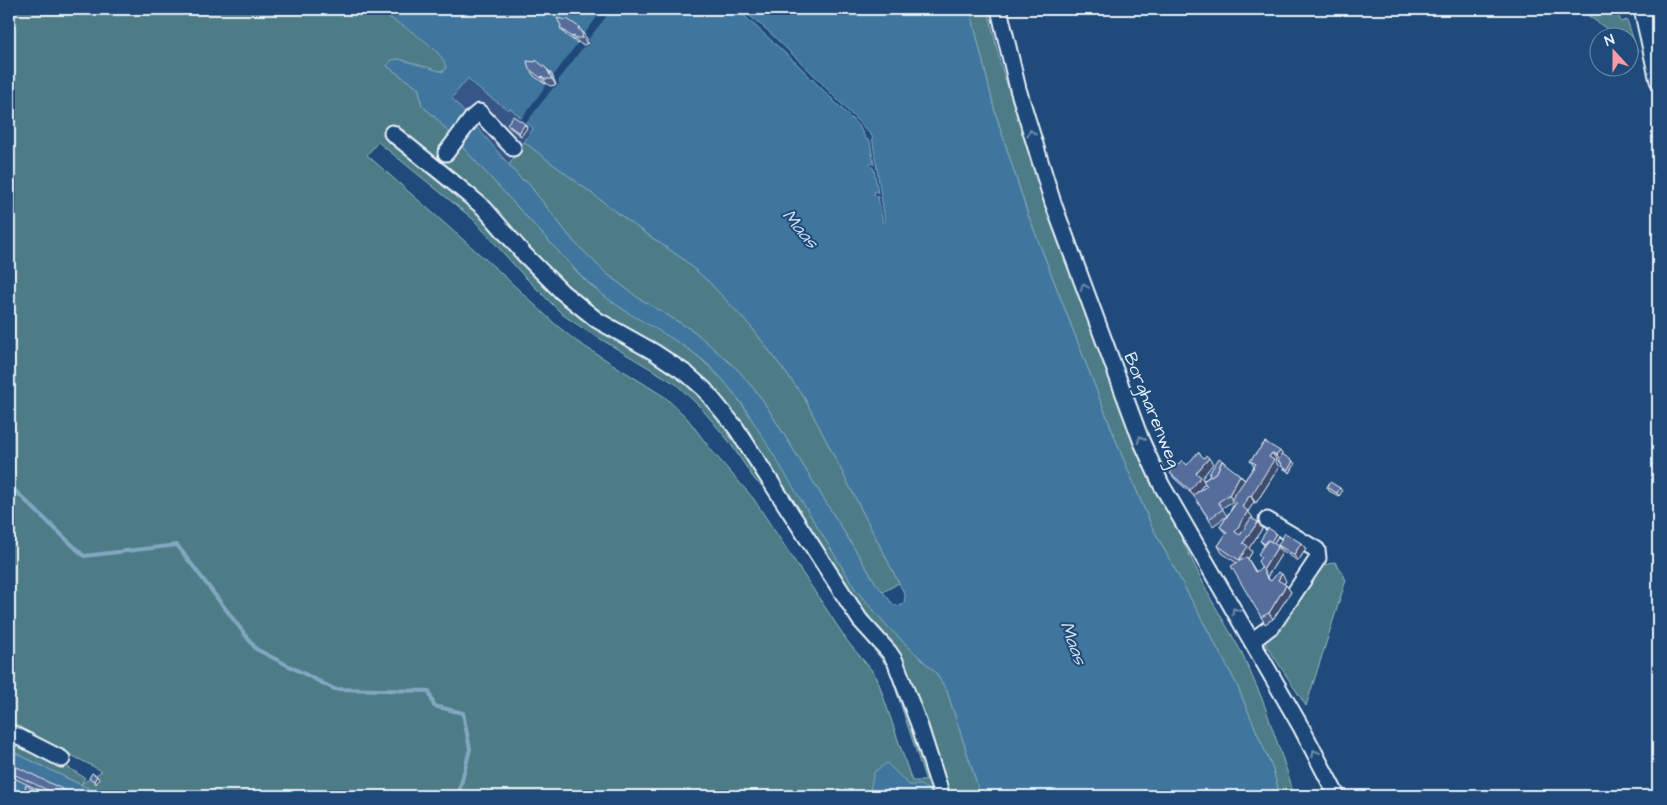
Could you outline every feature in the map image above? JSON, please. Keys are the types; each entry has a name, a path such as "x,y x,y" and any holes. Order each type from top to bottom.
{"street":[{"name":"Borgharenweg","path":"999,9 1018,89 1053,203 1141,440 1161,484 1301,727 1337,796"},
{"path":"1642,9 1658,81"},
{"path":"446,153 473,117 479,112 513,148"},
{"path":"392,133 484,208 523,253 562,292 597,320 654,352 687,374 704,389 726,414 860,620 896,662 920,727 942,796"},
{"path":"1252,641 1273,625 1318,558 1317,550 1267,520"},
{"path":"9,732 62,759"}],"shaded area":[{"path":"468,78 485,94 508,109 510,108 533,129 509,165 452,98"}],"green space":[{"path":"9,9 478,9 445,71 437,71 399,59 387,66 419,89 422,106 433,115 581,276 595,289 627,312 669,335 699,357 725,382 753,419 856,590 890,629 936,673 947,691 981,796 104,796 9,750 9,736 58,761 85,778 81,784 102,771 9,723","holes":["378,142 473,219 522,274 563,315 676,384 701,408 728,440 755,480 768,491 847,615 889,669 926,781 912,781 877,678 848,642 753,498 712,451 687,418 665,397 576,341 555,324 501,273 367,155"]},
{"path":"970,9 988,9 1000,62 1034,170 1117,400 1147,473 1158,490 1211,599 1242,653 1263,701 1294,796 1280,796 1273,770 1236,683 1151,525 1122,456 1027,212 995,112"},
{"path":"1579,9 1616,9 1621,22 1627,20 1630,28 1605,28"},
{"path":"524,142 631,223 683,259 709,282 753,329 804,397 899,583 883,592 875,582 762,399 739,371 695,332 637,297 607,274 574,242 527,182 521,179 509,165"},
{"path":"1335,562 1346,580 1306,706 1265,643 1315,568"}],"water":[{"name":"Maas","path":"374,9 737,9 797,64 851,118 860,128 866,139 870,141 874,165 871,163 870,165 874,169 878,193 875,191 874,194 878,197 883,223 885,222 872,136 813,74 766,29 741,9 837,9 846,11 853,9 970,9 995,112 1027,212 1122,456 1151,525 1236,683 1273,770 1280,796 981,796 947,691 936,673 890,629 856,590 743,405 717,373 699,357 621,308 581,276 433,115 422,106 419,89 387,66 392,60 399,59 443,72 446,69 444,61 428,43","holes":["468,78 508,110 510,108 532,127 533,129 524,142 631,223 683,259 709,282 753,329 804,397 905,595 904,604 897,606 893,604 875,582 762,399 739,371 695,332 637,297 607,274 574,242 527,182 521,179 452,98"]},
{"path":"9,750 104,796 9,796"},
{"path":"887,763 909,785 920,785 929,790 931,796 869,796 874,772"}],"pier":[{"path":"603,9 612,9 588,40 590,42 587,46 584,46 558,81 559,84 553,88 526,123 521,119"}],"building":[{"path":"557,18 567,19 579,27 578,29 582,33 583,38 572,37 560,28 561,26"},
{"path":"536,60 547,69 552,79 545,79 542,76 541,78 529,69 527,61 535,62"},
{"path":"513,116 525,124 519,133 507,124"},
{"path":"1265,442 1280,451 1276,456 1272,453 1269,457 1274,460 1242,507 1248,511 1235,532 1240,535 1251,518 1258,522 1243,543 1248,546 1239,560 1218,546 1227,532 1220,527 1236,503 1231,500 1256,464 1250,461"},
{"path":"1198,452 1204,458 1206,455 1209,458 1196,473 1201,477 1190,490 1170,473 1182,460 1187,465"},
{"path":"1282,454 1293,461 1288,470 1281,466 1282,464 1278,461"},
{"path":"1219,458 1225,463 1222,461 1217,472 1211,476 1209,474"},
{"path":"1222,461 1240,475 1229,495 1218,502 1223,509 1209,519 1193,495 1207,486 1203,481 1217,472"},
{"path":"1330,482 1340,488 1337,493 1327,487"},
{"path":"1268,528 1276,533 1271,542 1268,540 1265,544 1260,541"},
{"path":"1285,533 1301,543 1294,555 1278,545"},
{"path":"1268,540 1278,546 1263,570 1271,581 1278,572 1282,574 1278,580 1286,585 1269,613 1261,617 1231,566 1247,557 1255,572 1262,568 1258,561 1261,557 1258,554"},
{"path":"11,764 66,791 64,796 60,796 9,772"},
{"path":"92,773 97,776 94,781 89,778"},
{"path":"26,785 39,792 38,794 25,788"}],"waterway":[{"path":"9,485 84,556 177,545 256,649 334,689 429,691 434,706 463,713 470,749 458,796"}]}
